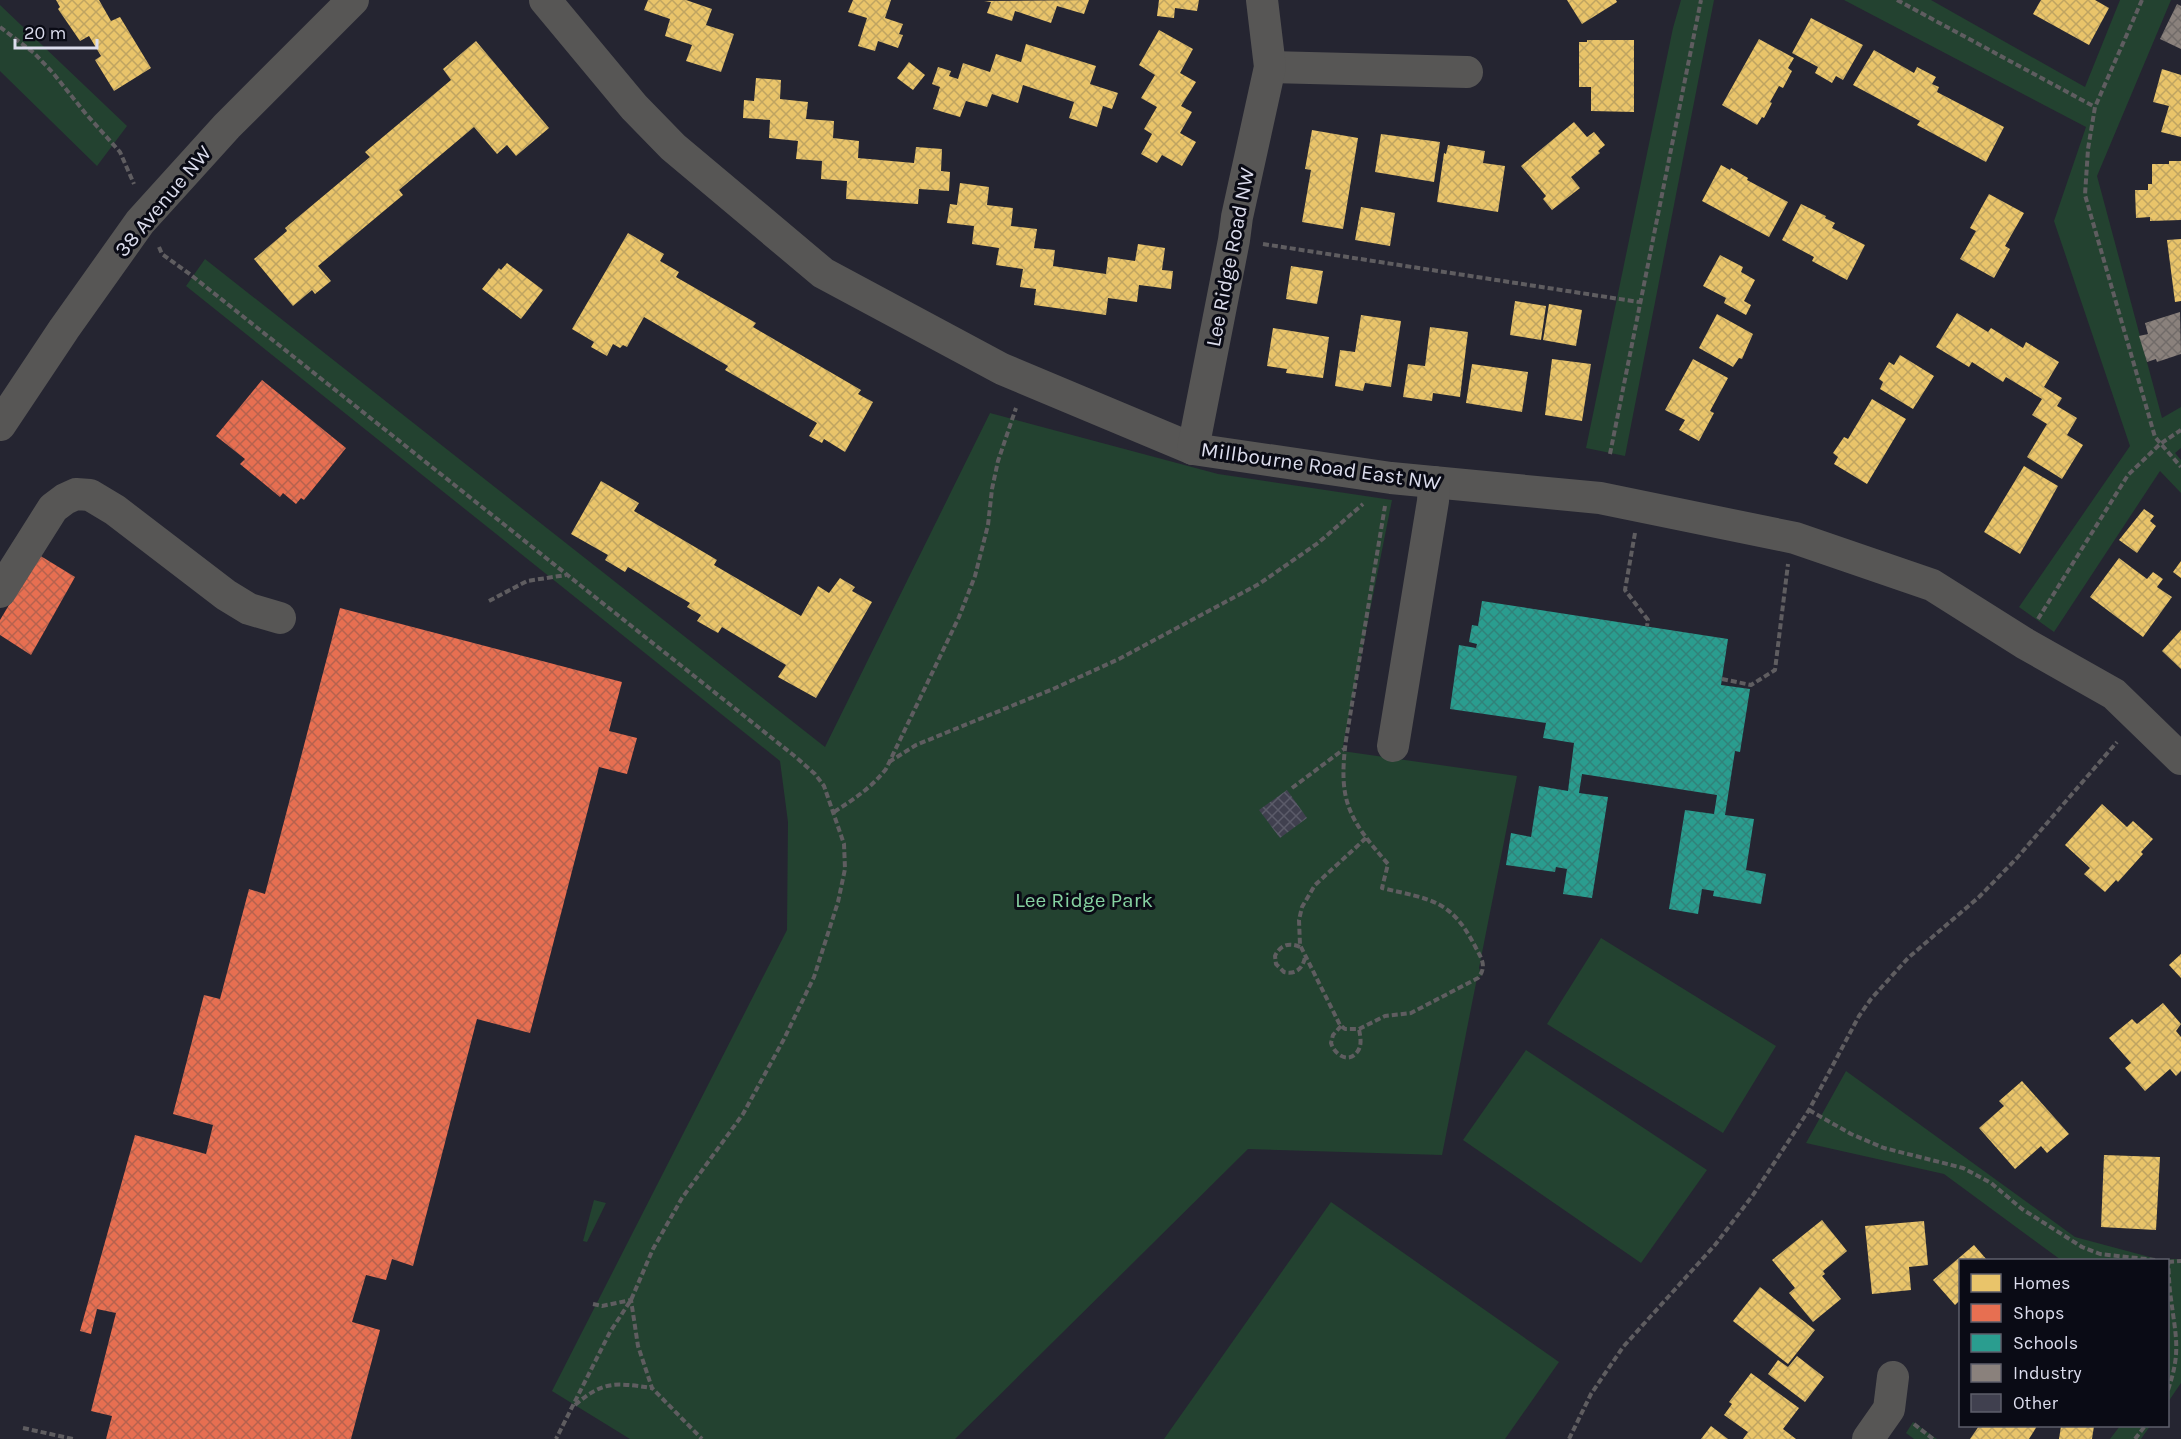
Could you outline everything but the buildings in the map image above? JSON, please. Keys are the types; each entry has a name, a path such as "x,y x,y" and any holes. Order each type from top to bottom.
{"street":[{"name":"38 Avenue NW","path":"0,425 147,214 227,126 353,0"},
{"name":"Millbourne Road East NW","path":"544,0 634,107 673,147 823,273 1002,369 1193,449 1391,478 1600,498 1795,538 1932,585 2024,643 2115,694 2181,759"},
{"name":"Lee Ridge Road NW","path":"1193,449 1237,217 1270,67 1262,0"},
{"path":"1270,67 1467,72"},
{"path":"0,399 31,378"},
{"path":"1394,746 1434,482"},
{"path":"0,592 32,541 54,514 71,507 82,508 125,536 164,547 226,595 249,609 280,618"},
{"path":"1868,1439 1888,1409 1892,1397 1893,1377"}],"path":[{"path":"1610,454 1701,0"},
{"path":"1897,0 2095,107"},
{"path":"2142,0 2095,107 2088,149 2085,195 2155,437 2181,467"},
{"path":"0,27 34,52 120,152 162,254 797,758 815,774 824,786 843,844 844,868 838,902 814,977 784,1039 743,1114 682,1198 653,1249 631,1300 610,1332 556,1439"},
{"path":"1260,243 1639,302"},
{"path":"834,812 875,783 890,762 959,617 975,576 988,525 992,489 1016,408"},
{"path":"2024,643 2128,476 2160,444 2181,430"},
{"path":"890,762 916,745 1053,689 1119,659 1259,584 1318,543 1368,499"},
{"path":"1366,838 1315,885 1302,908 1299,920 1298,934 1301,947 1341,1026 1345,1029 1359,1029 1385,1016 1411,1013 1478,978 1484,969 1483,960 1465,927 1449,910 1425,898 1382,888 1388,864 1352,818 1345,798 1342,775 1345,749 1386,504"},
{"path":"1635,532 1624,590 1648,620 1647,626"},
{"path":"1722,679 1751,685 1775,670 1789,564"},
{"path":"489,601 527,581 567,574"},
{"path":"1569,1439 1591,1394 1623,1347 1715,1245 1753,1195 1809,1110 1858,1016 1871,999 1908,958 1979,897 2016,859 2116,742"},
{"path":"1292,788 1345,749"},
{"path":"1301,947 1290,944 1280,947 1275,956 1276,964 1284,972 1294,973 1300,969 1305,956"},
{"path":"1341,1026 1333,1035 1331,1043 1336,1054 1344,1058 1357,1052 1360,1043 1359,1029"},
{"path":"1809,1110 1851,1134 1884,1148 1963,1168 1991,1183 2022,1209 2082,1247 2100,1254 2146,1259"},
{"path":"2169,1275 2180,1351 2177,1371 2169,1388"},
{"path":"593,1304 602,1306 631,1300"},
{"path":"631,1300 638,1346 652,1388 702,1439"},
{"path":"572,1407 589,1393 608,1384 652,1388"},
{"path":"1914,1425 1933,1439"},
{"path":"23,1428 74,1439"}],"green space":[{"path":"1681,0 1714,0 1625,456 1586,448 1673,28"},
{"path":"1844,0 1931,0 2085,87 2120,0 2171,0 2097,176 2162,418 2181,407 2181,448 2175,453 2181,460 2181,493 2160,471 2054,632 2019,607 2130,446 2054,221 2086,127"},
{"path":"0,5 127,126 97,166 0,71"},
{"name":"Lee Ridge Park","path":"205,259 825,747 990,413 1218,474 1392,500 1342,751 1517,776 1479,968 1482,975 1477,978 1442,1155 1248,1149 955,1439 630,1439 552,1391 787,930 788,822 780,761 186,286"},
{"path":"1601,938 1776,1046 1723,1133 1547,1024"},
{"path":"1526,1050 1707,1170 1641,1263 1463,1140"},
{"path":"1846,1071 2075,1237 2157,1259 2060,1259 1944,1174 1806,1143"},
{"path":"594,1200 606,1203 587,1242 583,1241"},
{"path":"1331,1202 1559,1362 1505,1439 1164,1439"},
{"path":"2169,1259 2181,1259 2181,1383 2169,1401"},
{"path":"1913,1422 1937,1439 1914,1439 1906,1433"},
{"path":"2119,1427 2149,1427 2141,1439 2110,1439"}]}
